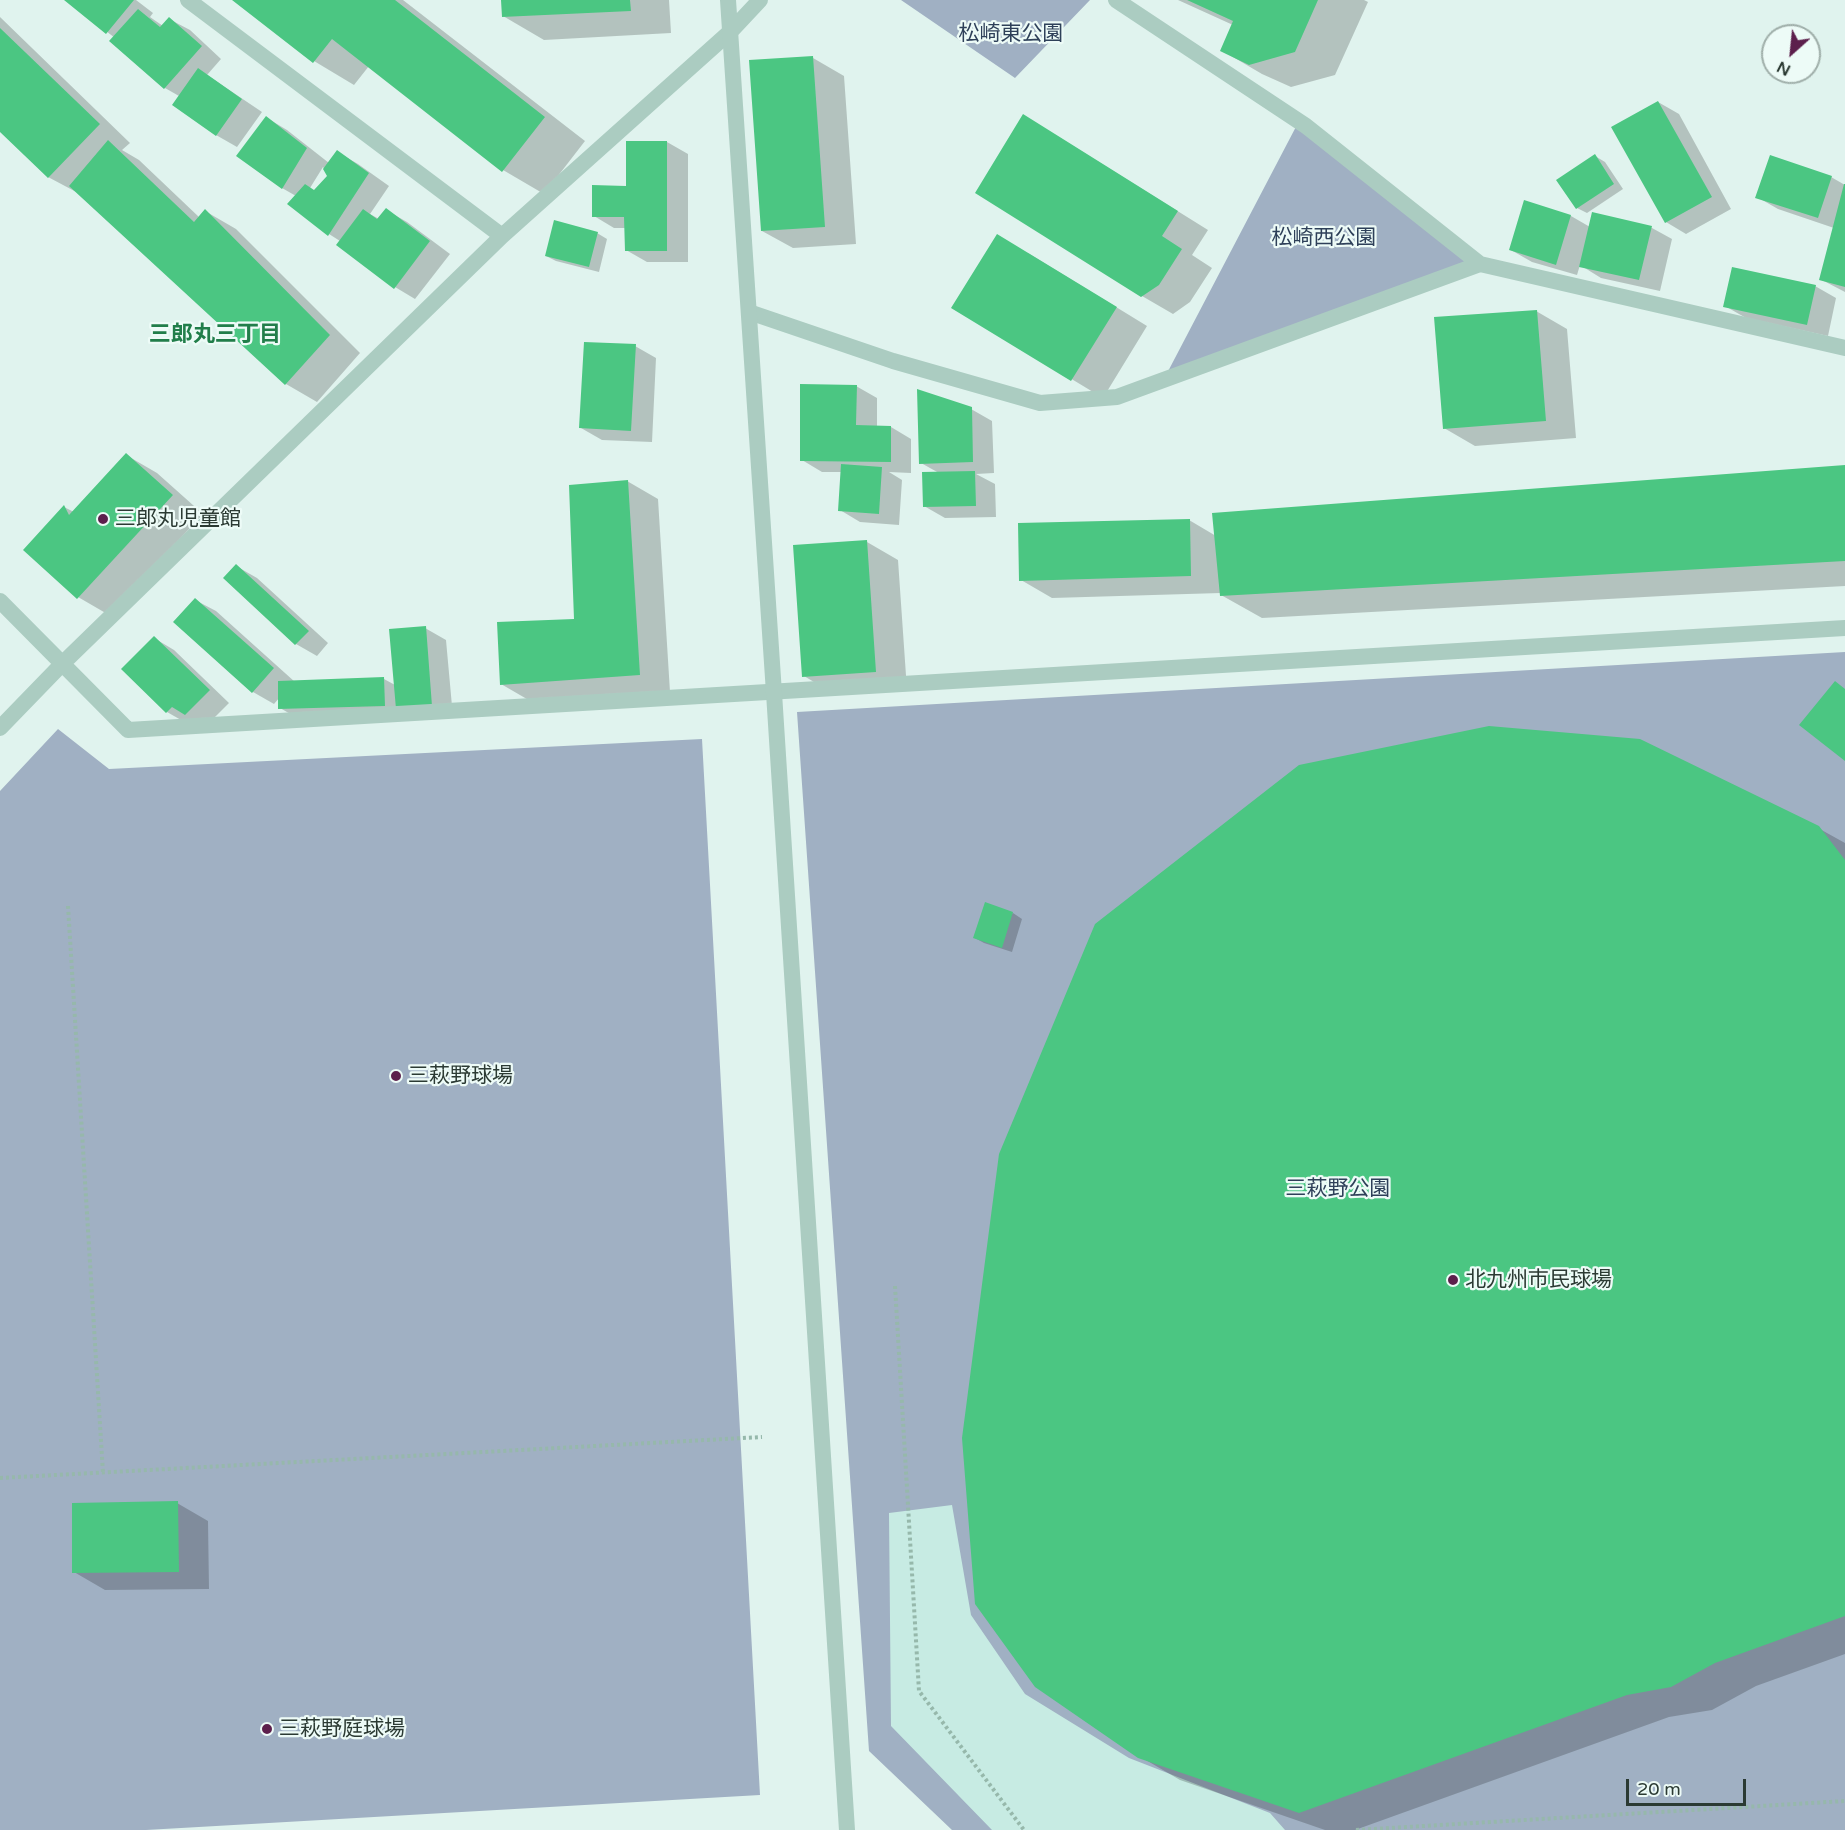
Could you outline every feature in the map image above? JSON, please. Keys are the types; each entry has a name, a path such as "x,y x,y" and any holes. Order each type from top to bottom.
{"street":[{"path":"188,0 502,236"},
{"path":"728,0 847,1830"},
{"path":"0,728 62,664 502,236 730,31 760,0"},
{"path":"1116,0 1299,121 1480,264 1845,348"},
{"path":"749,312 892,361 1040,403 1117,397 1480,264"},
{"path":"0,601 128,730 1845,628"}],"path":[{"path":"68,906 103,1473"},
{"path":"895,1286 919,1691 1024,1830"},
{"path":"0,1478 762,1437"},
{"path":"1356,1830 1845,1801"}],"green space":[{"name":"松崎東公園","path":"901,0 1090,0 1015,78"},
{"name":"松崎西公園","path":"1299,121 1480,264 1164,379"},
{"name":"三萩野公園","path":"1845,652 1845,1830 952,1830 869,1751 797,712"},
{"path":"58,729 109,769 702,739 760,1795 146,1830 0,1830 0,791"}],"shaded area":[{"path":"952,1505 971,1615 1025,1694 1129,1758 1270,1813 1285,1830 992,1830 891,1726 889,1513"}],"building":[{"path":"64,0 134,0 106,34"},
{"path":"232,0 395,0 545,117 502,172 332,39 313,63"},
{"path":"501,0 630,0 631,11 502,17"},
{"path":"1187,0 1318,0 1295,52 1249,65 1220,51 1233,21"},
{"path":"138,9 160,27 169,17 202,46 164,89 109,41"},
{"path":"0,28 100,124 48,178 0,132"},
{"path":"813,56 825,227 761,231 749,60"},
{"path":"198,68 242,99 216,136 172,105"},
{"path":"1658,101 1712,197 1665,223 1611,127"},
{"path":"1023,114 1178,211 1162,236 1182,249 1159,285 1141,297 975,193"},
{"path":"266,116 307,148 282,189 236,156"},
{"path":"108,140 194,222 205,209 330,335 285,385 69,186"},
{"path":"626,141 667,141 667,251 625,251 624,217 592,217 592,185 626,186"},
{"path":"337,150 369,173 328,236 287,204 305,184 314,190 327,176 323,169"},
{"path":"1595,154 1614,184 1576,209 1556,180"},
{"path":"1770,155 1832,176 1818,218 1755,198"},
{"path":"1845,184 1845,287 1819,280"},
{"path":"1524,200 1571,215 1556,265 1509,250"},
{"path":"386,208 430,241 394,289 336,245 363,209 377,219"},
{"path":"1592,212 1652,226 1639,280 1579,267"},
{"path":"554,220 598,232 589,267 545,256"},
{"path":"997,234 1117,307 1071,381 951,308"},
{"path":"1732,267 1816,285 1807,325 1723,307"},
{"path":"1537,310 1546,421 1443,429 1434,317"},
{"path":"584,342 636,344 631,431 579,428"},
{"path":"800,384 857,385 856,425 891,426 891,462 800,461"},
{"path":"917,389 972,407 973,462 919,464"},
{"path":"126,453 173,495 77,599 23,550 64,505 69,515"},
{"path":"841,464 882,467 879,514 838,511"},
{"path":"1845,465 1845,561 1220,596 1212,513"},
{"path":"975,471 976,506 923,507 922,472"},
{"path":"628,480 640,675 500,685 497,622 574,619 569,485"},
{"path":"1190,519 1191,576 1019,581 1018,523"},
{"path":"867,540 876,672 802,677 793,545"},
{"path":"236,564 309,631 295,645 223,578"},
{"path":"195,598 274,668 252,693 173,622"},
{"path":"426,626 432,706 396,709 389,629"},
{"path":"154,636 210,690 185,715 172,707 166,713 121,669"},
{"path":"384,677 385,706 278,709 278,681"},
{"path":"1835,681 1845,689 1845,761 1799,725"},
{"name":"三萩野公園","path":"1489,726 1640,739 1819,826 1845,860 1845,1616 1715,1663 1671,1687 1627,1695 1299,1813 1138,1758 1035,1687 975,1604 962,1438 999,1154 1095,924 1299,765"},
{"path":"985,902 1013,912 1002,948 973,938"},
{"path":"178,1501 179,1572 72,1573 72,1503"}],"place":[{"name":"三郎丸児童館","path":"103,519"},
{"name":"三萩野球場","path":"396,1076"},
{"name":"北九州市民球場","path":"1453,1280"},
{"name":"三萩野庭球場","path":"267,1729"}],"district":[{"name":"三郎丸三丁目","path":"215,335"}]}
